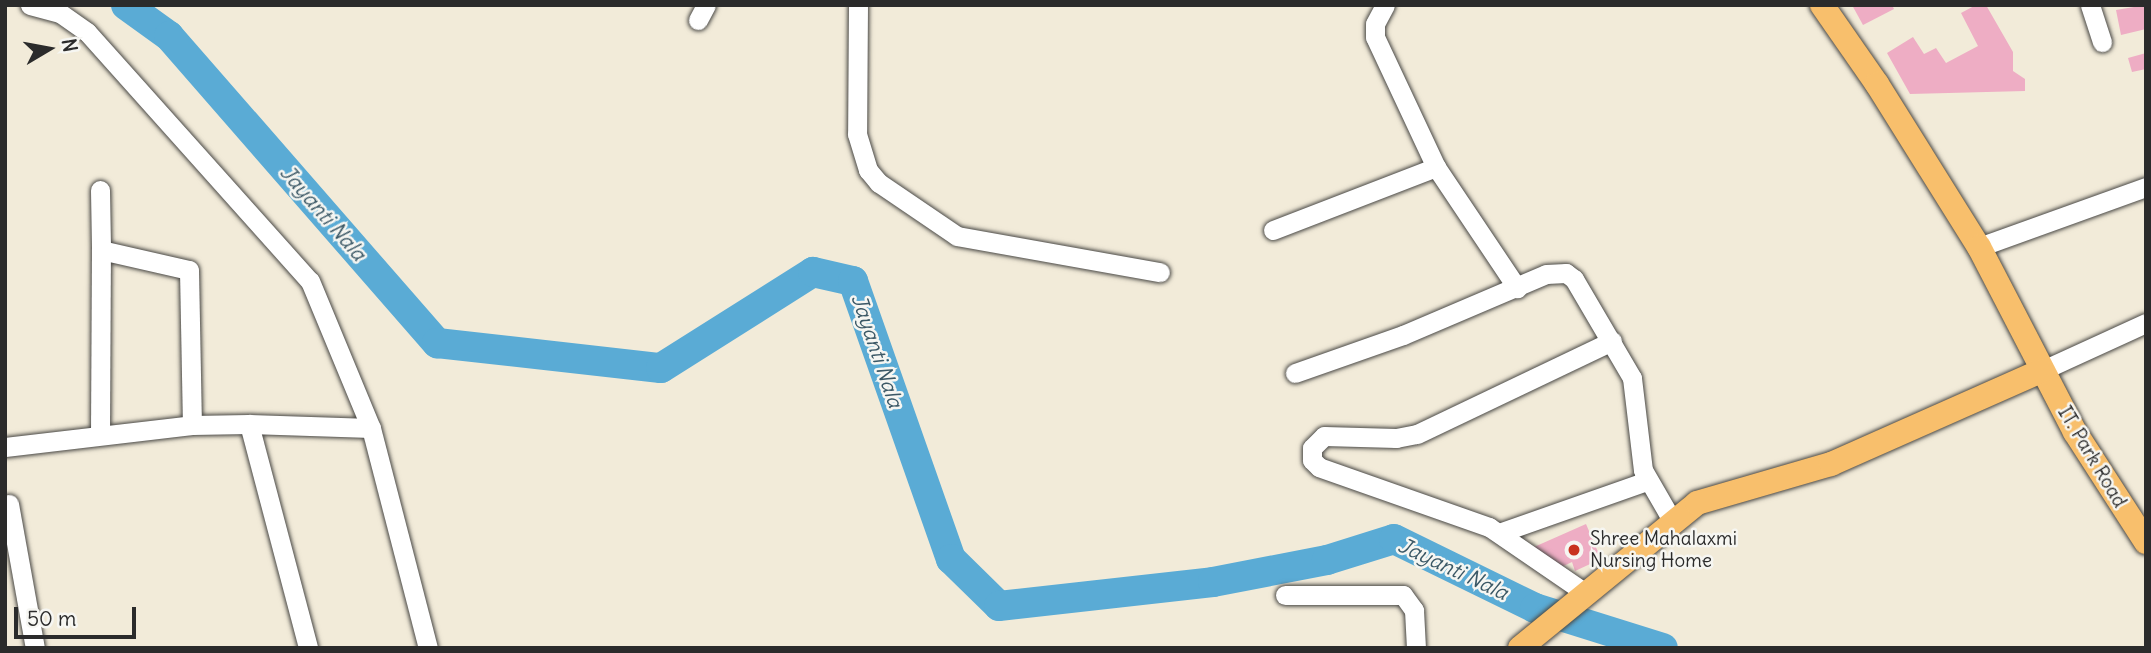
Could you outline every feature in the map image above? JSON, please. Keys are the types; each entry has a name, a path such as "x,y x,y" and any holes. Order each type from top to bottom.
{"main road":[{"name":"IT. Park Road","path":"1822,5 1877,84 1979,247 2016,314 2041,371 2100,475 2146,542"},
{"path":"1520,648 1583,592 1697,503 1831,464 2041,371"}],"street":[{"path":"30,5 60,13 87,32 310,281 371,428 428,648"},
{"path":"858,5 857,134 868,170 879,183 957,236 1160,272"},
{"path":"1385,5 1375,24 1375,37 1436,167 1517,288"},
{"path":"2090,5 2102,42"},
{"path":"1273,230 1436,167"},
{"path":"1979,247 2146,187"},
{"path":"100,190 100,435"},
{"path":"101,250 189,270 192,425"},
{"path":"1295,373 1517,288 1546,274 1566,273 1612,341 1636,391 1640,458 1647,481 1673,522"},
{"path":"2041,371 2146,323"},
{"path":"1583,592 1499,533 1319,467 1312,460 1312,448 1324,436 1396,438 1416,434 1612,341"},
{"path":"250,424 308,648"},
{"path":"5,447 192,425 371,428"},
{"path":"1499,533 1647,481"},
{"path":"9,503 35,648"},
{"path":"1285,596 1403,595 1414,610 1416,648"}],"building":[{"path":"1852,5 1892,5 1894,9 1863,25"},
{"path":"1976,5 1986,5 2013,52 2013,71 2025,79 2025,91 1910,94 1887,53 1913,37 1924,54 1936,48 1946,63 1978,46 1961,13"},
{"path":"2146,5 2146,29 2121,35 2116,10"},
{"path":"2146,53 2146,69 2132,72 2128,58"},
{"path":"1586,524 1601,559 1575,571 1572,562 1555,570 1534,547"}],"waterway":[{"name":"Jayanti Nala","path":"126,5 169,36 437,343 661,368 813,272 853,281 951,559 999,606 1213,582 1327,560 1394,539 1535,608 1663,648"}],"place":[{"name":"Shree Mahalaxmi Nursing Home","path":"1574,550"}]}
